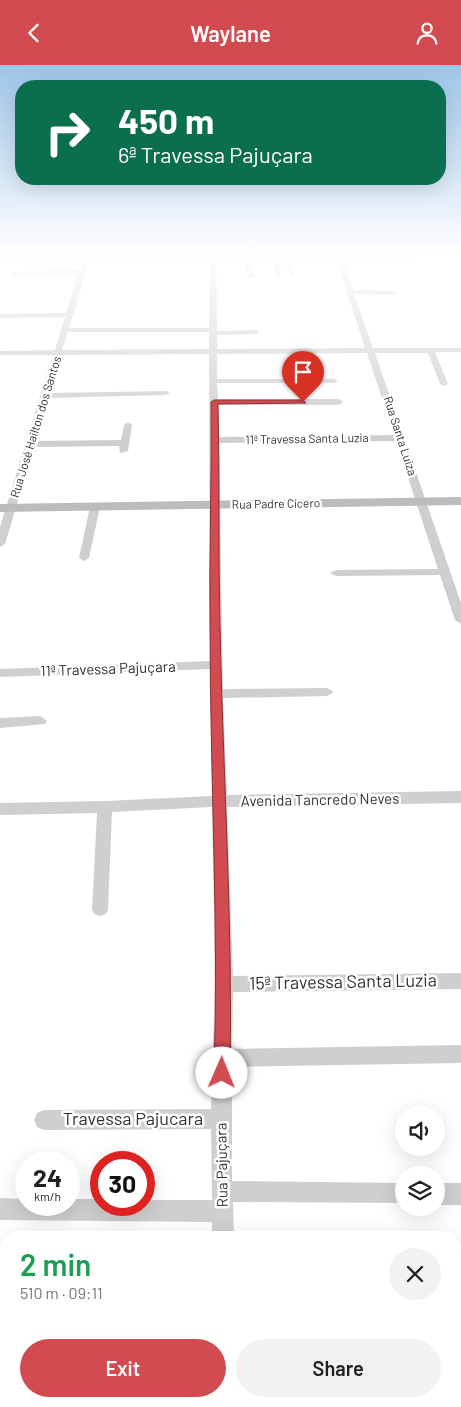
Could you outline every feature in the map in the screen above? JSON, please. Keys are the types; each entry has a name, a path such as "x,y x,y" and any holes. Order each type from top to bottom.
{"street":[{"path":"0,316 26,316"},
{"name":"Rua José Hailton dos Santos","path":"0,544 6,508 31,444 70,316"},
{"name":"Rua Pajuçara","path":"214,316 216,665 224,984 221,1119 223,1231"},
{"name":"Rua Santa Luiza","path":"359,316 461,620"},
{"path":"66,330 256,332"},
{"path":"431,351 444,383"},
{"path":"0,353 461,351"},
{"path":"213,381 334,381"},
{"path":"44,396 166,393"},
{"path":"214,402 339,402"},
{"path":"31,444 123,448 128,425"},
{"name":"11ª Travessa Santa Luzia","path":"215,440 400,438"},
{"name":"Rua Padre Cícero","path":"6,508 461,501"},
{"path":"84,558 95,507"},
{"path":"336,573 444,572"},
{"name":"11ª Travessa Pajuçara","path":"0,673 216,665"},
{"path":"217,694 327,692"},
{"path":"0,723 40,721"},
{"name":"Avenida Tancredo Neves","path":"0,810 220,801 461,797"},
{"path":"100,909 105,807"},
{"name":"15ª Travessa Santa Luzia","path":"224,984 461,981"},
{"path":"222,1057 461,1054"},
{"name":"Travessa Pajucara","path":"44,1119 221,1119"},
{"path":"0,1209 395,1193"},
{"path":"445,1194 461,1194"}],"route":[{"path":"222,1073 224,984 215,625 216,505 214,402 303,402"}]}
